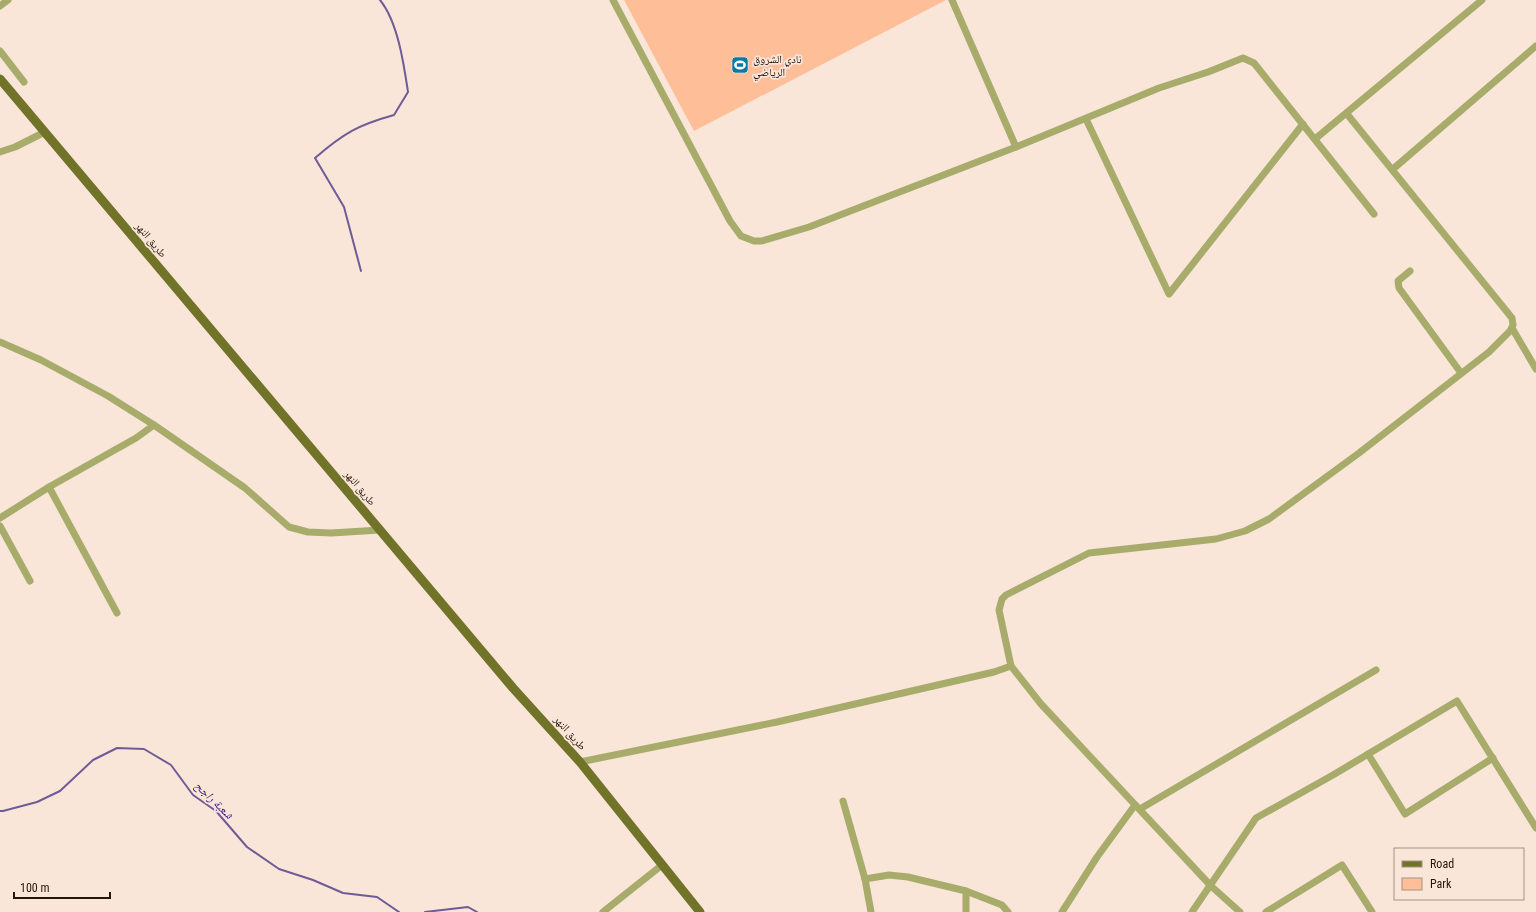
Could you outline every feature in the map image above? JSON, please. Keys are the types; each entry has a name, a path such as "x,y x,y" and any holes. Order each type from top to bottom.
{"main road":[{"name":"طريق النهر","path":"0,79 513,688 580,762 700,912"}],"street":[{"path":"0,6 8,0"},
{"path":"613,0 730,222 737,232 747,239 762,241 809,227 1016,147 1159,88 1208,72 1243,58 1254,63 1374,214"},
{"path":"952,0 1016,147"},
{"path":"1315,139 1482,0"},
{"path":"1393,169 1536,46"},
{"path":"0,51 24,82"},
{"path":"1346,114 1393,169 1512,318 1512,328 1536,369"},
{"path":"1086,119 1169,294 1303,124"},
{"path":"0,152 14,147 44,132"},
{"path":"1410,270 1398,281 1400,288 1461,373"},
{"path":"1240,912 1211,886 1041,704 1011,666 999,610 1002,599 1006,595 1089,553 1216,539 1245,531 1269,519 1359,453 1489,352 1506,337 1512,328"},
{"path":"0,342 42,360 108,396 154,425 245,488 289,527 308,532 332,533 380,530"},
{"path":"0,518 49,487 136,438 154,425"},
{"path":"49,487 117,613"},
{"path":"0,526 30,581"},
{"path":"580,762 784,720 994,672 1011,666"},
{"path":"1062,912 1097,857 1137,807 1376,670"},
{"path":"1192,912 1256,818 1457,701 1536,828"},
{"path":"1368,754 1405,814 1493,758"},
{"path":"843,801 865,880 871,912"},
{"path":"603,912 662,865"},
{"path":"1266,912 1342,865 1372,912"},
{"path":"865,880 889,875 908,877 966,891 1002,905 1008,912"},
{"path":"966,891 966,912"}],"green space":[{"name":"نادي الشروق الرياضي","path":"624,0 946,0 694,131"}],"waterway":[{"path":"361,271 344,207 315,158 343,136 361,126 394,115 408,92 396,32 386,9 380,0"},
{"name":"شعبة راجح","path":"0,811 37,802 60,791 93,760 117,748 144,749 171,765 193,795 216,811 247,847 279,869 313,880 343,893 377,897 399,912"},
{"name":"شعبة راجح","path":"425,912 468,907 477,912"}],"place":[{"name":"نادي الشروق الرياضي","path":"740,65"}]}
